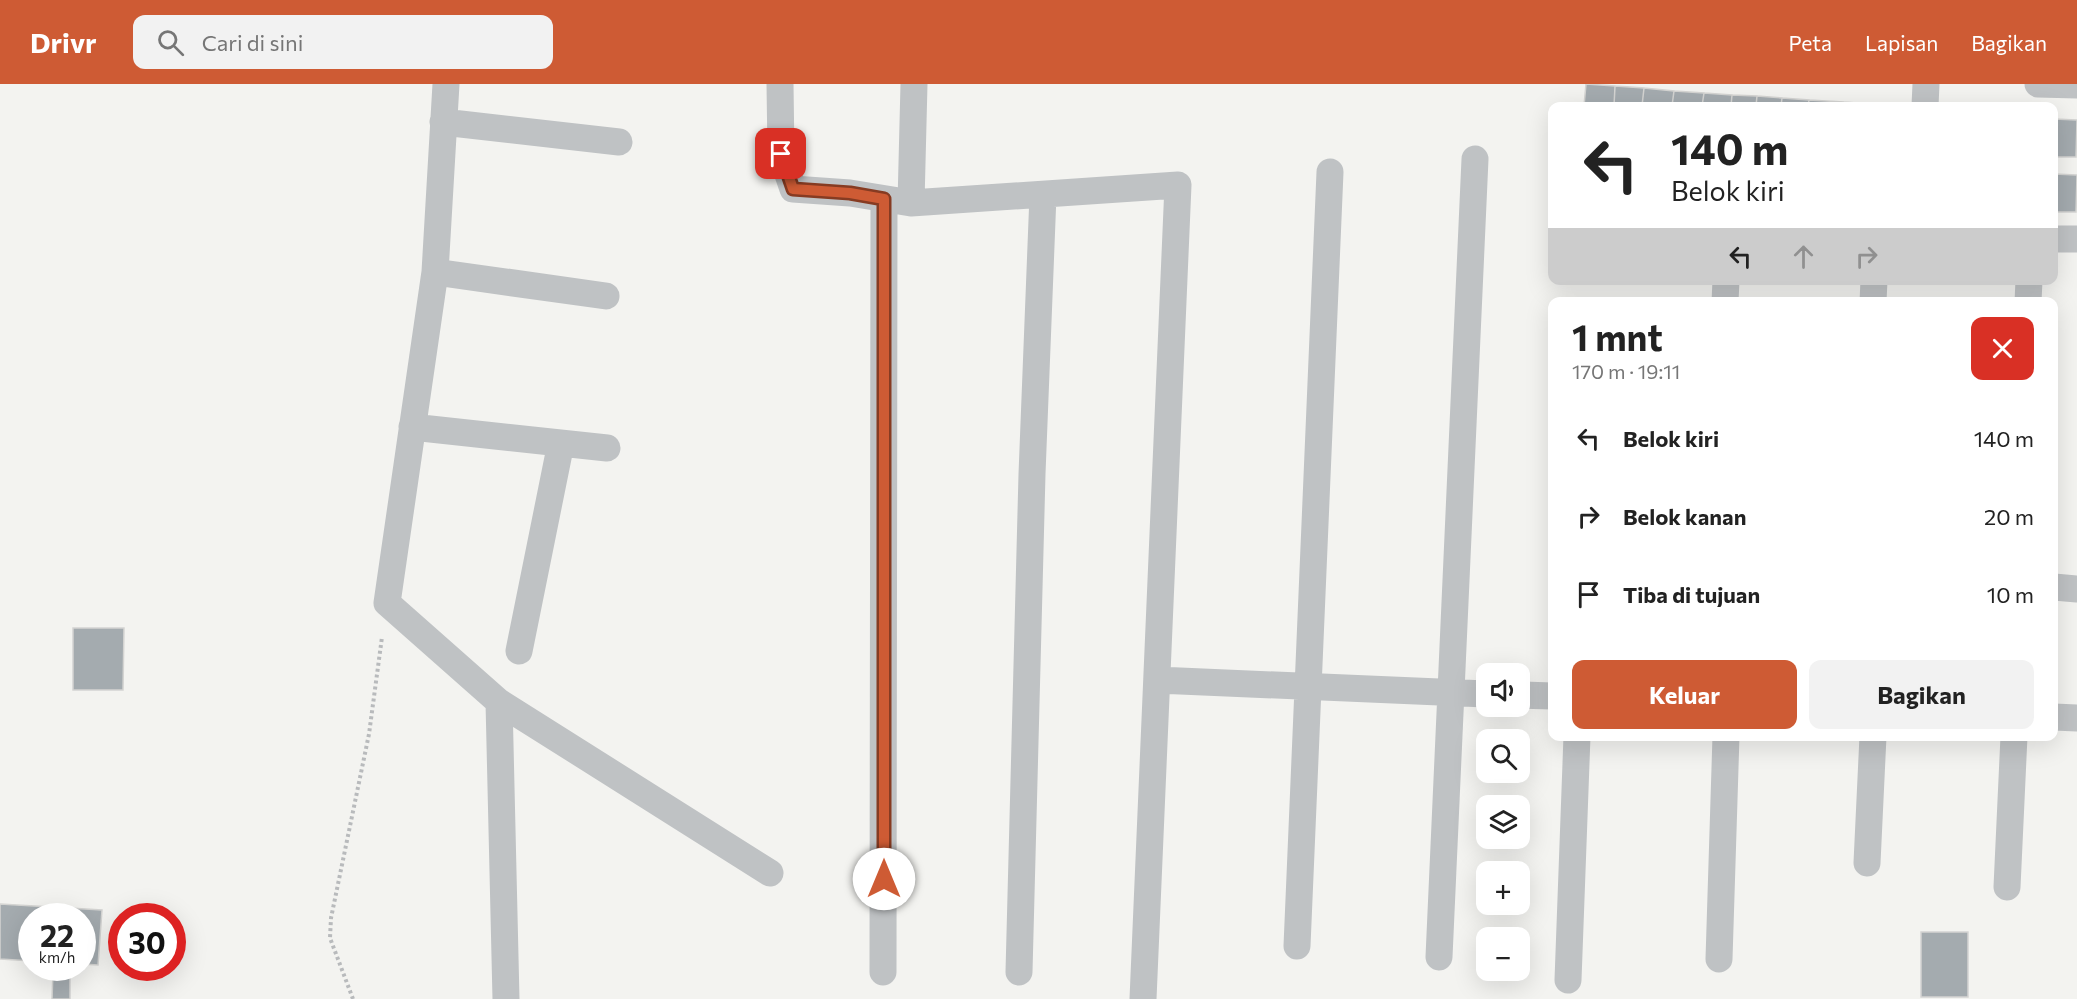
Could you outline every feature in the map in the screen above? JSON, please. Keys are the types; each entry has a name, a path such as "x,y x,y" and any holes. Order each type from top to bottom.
{"street":[{"path":"446,84 435,272 387,603 499,702 770,873"},
{"path":"780,84 781,154 793,189 850,193 911,203 1178,185 1143,999"},
{"path":"911,203 914,84"},
{"path":"1925,102 1926,84"},
{"path":"2038,84 2077,85"},
{"path":"443,122 618,142"},
{"path":"1439,957 1475,159"},
{"path":"1297,946 1330,172"},
{"path":"1019,972 1032,474 1043,195"},
{"path":"884,199 884,972"},
{"path":"2058,238 2077,239"},
{"path":"435,272 606,296"},
{"path":"412,427 607,448"},
{"path":"519,651 561,443"},
{"path":"2058,587 2077,589"},
{"path":"1157,680 1476,693"},
{"path":"1530,695 1548,696"},
{"path":"499,702 506,999"},
{"path":"2058,717 2077,718"},
{"path":"1568,980 1577,741"},
{"path":"1719,958 1726,741"},
{"path":"1867,863 1873,741"},
{"path":"2007,887 2014,741"}],"path":[{"path":"353,999 330,938 331,918 369,734 387,603"}],"building":[{"path":"1586,84 1615,86 1614,102 1584,102"},
{"path":"1615,86 1644,88 1642,102 1614,102"},
{"path":"1644,88 1674,91 1673,102 1642,102"},
{"path":"1674,91 1704,93 1703,102 1673,102"},
{"path":"1704,93 1732,95 1731,102 1703,102"},
{"path":"1732,95 1757,96 1756,102 1731,102"},
{"path":"1757,96 1782,98 1782,102 1756,102"},
{"path":"1782,98 1809,100 1809,102 1782,102"},
{"path":"1809,100 1843,102 1809,102"},
{"path":"2058,119 2077,120 2076,157 2058,157"},
{"path":"2058,174 2077,175 2076,212 2058,212"},
{"path":"73,628 124,628 123,690 73,690"},
{"path":"0,904 18,905 18,960 0,959"},
{"path":"96,910 102,910 98,965 96,965"},
{"path":"1921,932 1968,932 1968,997 1921,997"},
{"path":"53,981 70,981 70,999 52,999"}],"route":[{"path":"781,154 793,189 850,193 884,199 884,879"}]}
